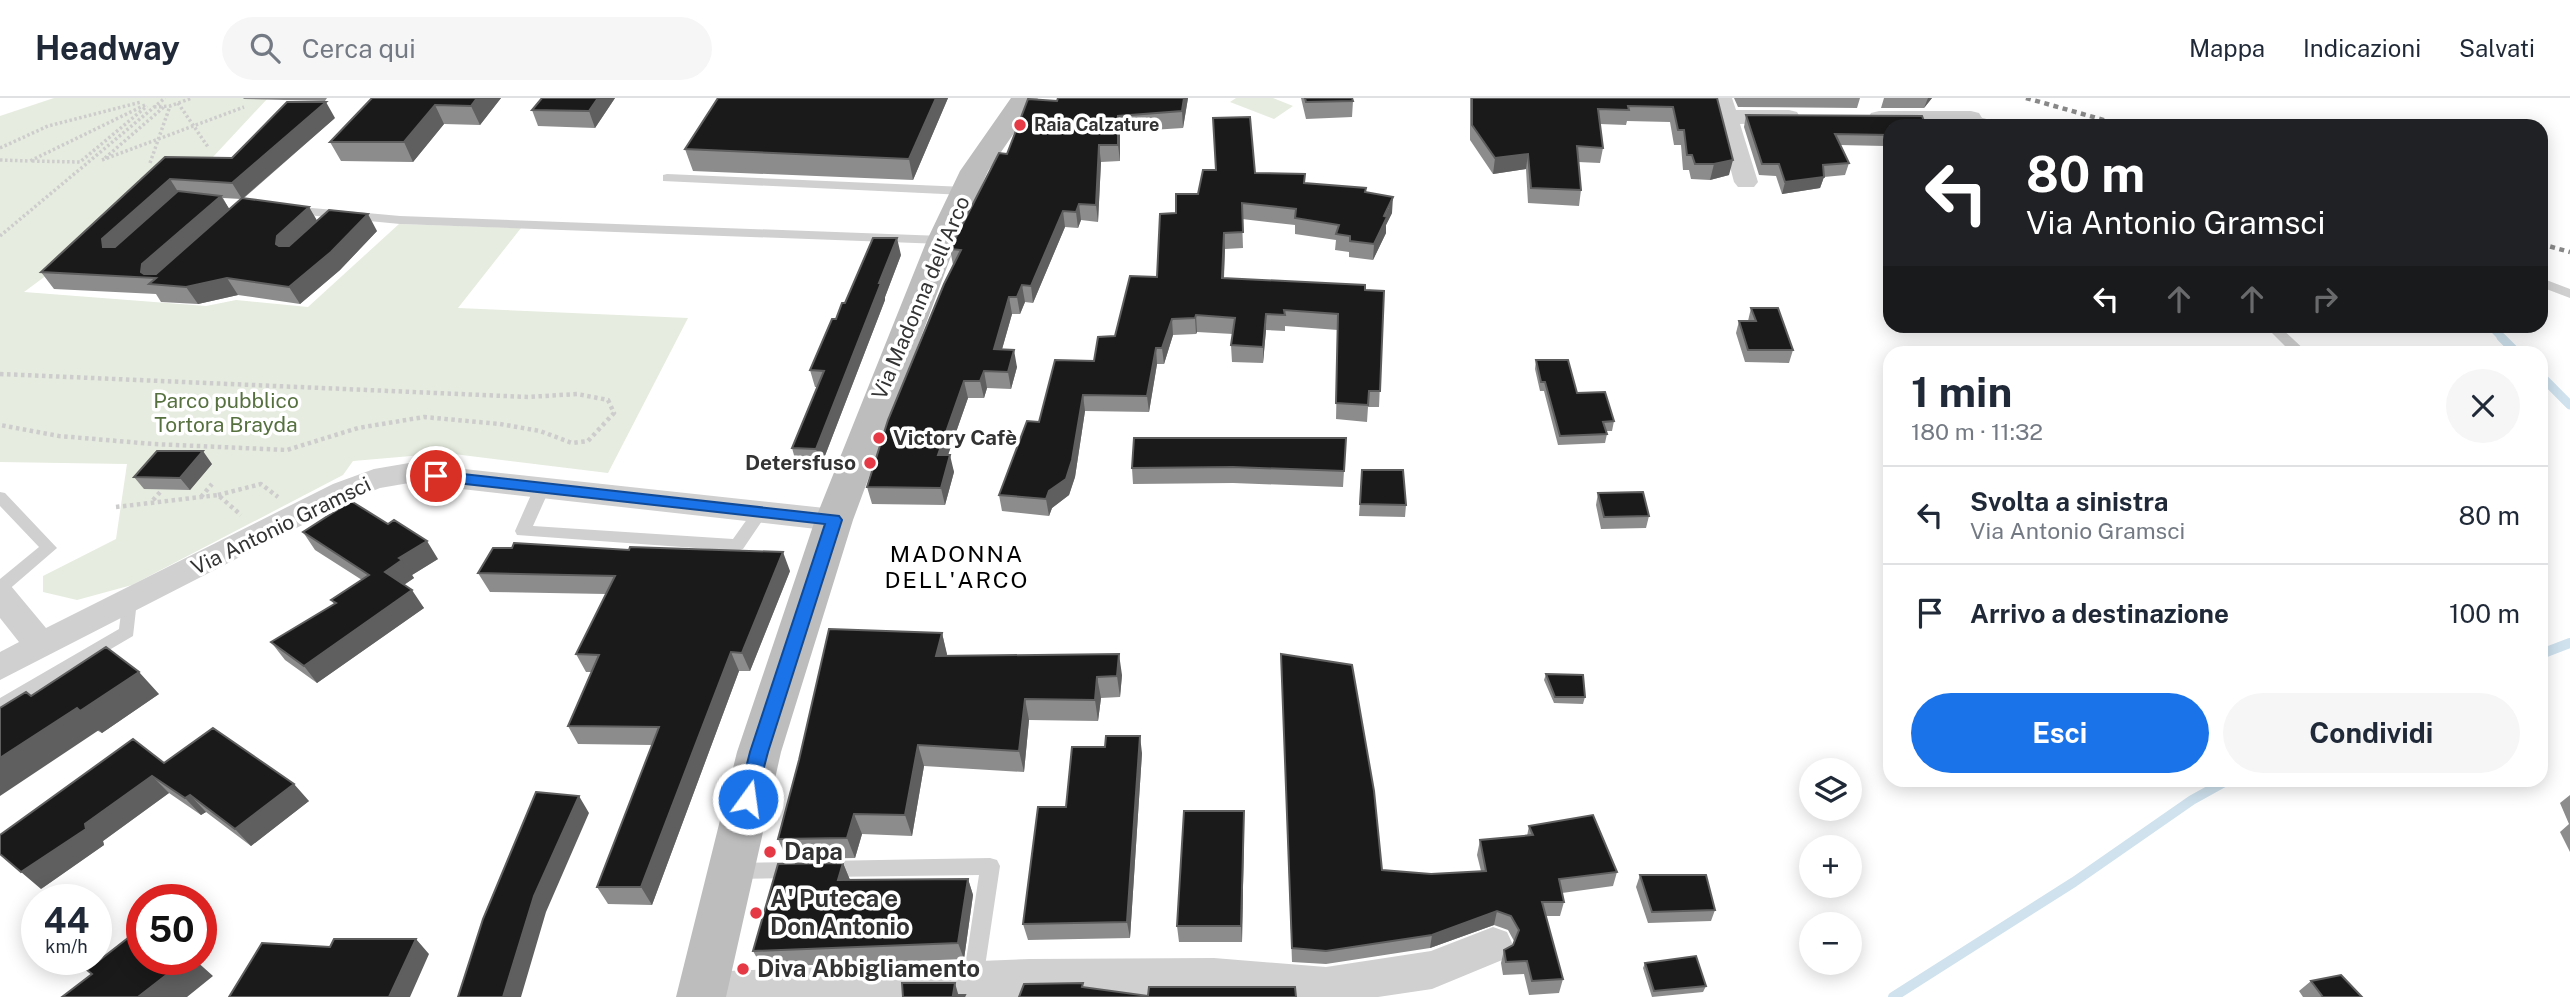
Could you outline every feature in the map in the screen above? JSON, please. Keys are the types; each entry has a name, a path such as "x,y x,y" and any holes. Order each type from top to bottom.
{"main road":[{"name":"Via Madonna dell'Arco","path":"701,994 759,752 834,520 942,240 965,191 1002,128 1025,98"}],"street":[{"path":"1746,182 1724,108 1809,118"},
{"path":"1863,118 1971,118"},
{"name":"Via Antonio Gramsci","path":"0,667 344,491 374,479 409,473 834,520"},
{"path":"0,595 41,645"},
{"path":"701,994 973,980 1214,977 1326,986 1432,970 1493,945"}],"lane":[{"path":"1971,118 1975,119"},
{"path":"667,178 965,191"},
{"path":"276,209 336,219 942,240"},
{"path":"2548,285 2570,294"},
{"path":"2280,333 2293,346"},
{"path":"542,488 523,531 737,545 760,512"},
{"path":"0,497 49,548 0,588"},
{"path":"0,707 128,632 129,601"},
{"path":"731,871 990,866 973,980"}],"path":[{"path":"0,236 165,98"},
{"path":"0,148 10,140 37,131 144,103 155,107 168,106 192,98"},
{"path":"30,161 144,103"},
{"path":"0,160 80,162 144,103"},
{"path":"178,103 208,147"},
{"path":"150,163 168,106"},
{"path":"168,106 102,160 244,107"},
{"path":"0,374 528,397 577,394 607,400 614,413 588,441 572,443 540,431 500,424 424,417 358,428 287,450 126,442 59,436 0,425"},
{"path":"201,498 212,484"},
{"path":"117,507 152,501 201,498 261,484 280,498"},
{"path":"152,501 162,490"},
{"path":"218,495 244,518"}],"green space":[{"name":"Parco pubblico Tortora Brayda","path":"54,98 268,98 199,172 136,209 24,292 206,306 236,300 308,307 399,224 521,228 458,308 688,318 608,473 446,453 353,461 343,475 132,585 77,600 43,592 43,576 116,539 127,464 0,462 0,116"},
{"path":"1236,98 1273,98 1293,106 1274,119 1230,102"}],"building":[{"path":"372,98 477,98 471,106 435,105 404,142 330,142"},
{"path":"542,98 598,98 589,111 532,110"},
{"path":"718,98 936,98 909,159 685,149"},
{"path":"1058,98 1184,98 1182,111 1118,116 1118,145 1099,145 1096,205 1079,204 1076,212 1063,211 1031,286 1022,285 1017,297 1009,297 994,349 1014,350 1008,372 984,371 980,381 964,381 938,455 950,455 941,488 867,487 888,420 944,284 961,250 950,249 999,153 1007,154 1028,99 1057,101"},
{"path":"1305,98 1352,98 1353,101 1306,102"},
{"path":"1472,98 1717,98 1733,160 1695,164 1692,155 1687,155 1684,130 1678,130 1673,107 1628,106 1629,110 1598,109 1603,148 1577,146 1581,190 1531,188 1528,154 1495,158 1472,125"},
{"path":"287,102 326,102 232,183 170,179 102,239 103,247 115,247 178,191 221,196 142,264 141,272 144,274 156,274 242,198 309,207 277,236 276,244 279,246 289,246 329,210 368,214 331,252 289,287 227,278 186,287 149,284 156,278 41,272 165,157 232,158"},
{"path":"1746,115 1922,116 1923,119 1883,119 1883,135 1835,134 1849,163 1823,165 1824,177 1785,182 1779,164 1762,164"},
{"path":"1250,117 1255,173 1305,174 1304,183 1366,188 1365,192 1393,197 1374,244 1350,241 1350,236 1336,234 1339,225 1295,218 1296,209 1242,203 1243,232 1224,233 1222,278 1365,285 1365,290 1384,291 1380,391 1369,391 1368,405 1336,403 1338,314 1284,310 1285,315 1266,314 1263,347 1231,345 1235,318 1196,315 1195,318 1172,319 1162,348 1156,348 1147,396 1083,395 1072,460 1066,479 1049,491 1046,499 999,495 1027,421 1039,422 1055,360 1094,361 1098,337 1115,336 1130,276 1157,277 1160,214 1176,213 1176,194 1198,194 1203,170 1216,170 1213,118"},
{"path":"873,238 897,238 816,449 792,448 824,371 810,370 832,319 836,319 842,303 845,303"},
{"path":"1751,308 1778,308 1793,350 1748,350 1739,321 1756,321"},
{"path":"1536,360 1568,360 1577,393 1605,392 1614,421 1603,422 1607,434 1560,436"},
{"path":"1134,438 1346,438 1344,471 1233,467 1132,468"},
{"path":"157,451 203,451 180,478 134,477"},
{"path":"1362,470 1403,470 1406,505 1360,504"},
{"path":"1643,492 1649,516 1604,517 1598,493"},
{"path":"351,501 388,524 394,520 427,541 399,558 402,560 385,572 412,590 304,666 271,642 336,603 331,600 369,575 303,532"},
{"path":"514,543 629,550 630,547 783,552 742,653 731,652 641,887 597,887 659,727 568,726 599,655 576,654 615,576 478,573 493,548 512,548"},
{"path":"829,629 942,633 936,656 1119,654 1117,676 1097,677 1095,700 1025,699 1019,751 918,745 905,815 854,814 847,838 778,839"},
{"path":"106,647 139,672 80,711 77,708 0,758 0,708 26,692 31,696"},
{"path":"1281,654 1352,665 1374,791 1382,870 1431,874 1486,871 1480,840 1533,835 1529,826 1593,815 1617,872 1559,879 1564,902 1542,902 1563,979 1532,981 1527,961 1506,962 1504,950 1513,945 1519,930 1511,916 1497,911 1432,935 1326,951 1292,948"},
{"path":"1546,674 1583,675 1585,697 1555,697"},
{"path":"213,728 294,784 235,829 190,795 185,798 152,776 85,824 86,829 21,872 0,854 0,835 133,739 164,763"},
{"path":"1106,736 1140,736 1127,922 1023,924 1038,807 1066,807 1072,747 1105,747"},
{"path":"536,792 579,796 534,896 503,997 458,997 483,919"},
{"path":"1184,811 1244,811 1241,926 1177,926"},
{"path":"843,863 838,880 968,879 958,943 753,951 778,864"},
{"path":"1640,875 1706,875 1715,910 1652,912"},
{"path":"334,939 416,939 389,997 229,997 262,943 330,947"},
{"path":"126,940 126,975 166,975 138,997 62,997 91,975 112,975 112,950"},
{"path":"1696,956 1706,986 1654,991 1645,963"},
{"path":"2341,975 2362,997 2323,997 2311,981"},
{"path":"902,983 955,983 953,995 965,995 903,997"},
{"path":"1083,983 1082,987 1148,996 1149,987 1295,987 1296,997 1019,997 1024,984"}],"waterway":[{"path":"2497,333 2510,346"},
{"path":"2548,383 2570,405"},
{"path":"2548,651 2570,643"},
{"path":"1893,997 2074,882 2192,800 2215,787"}],"railway":[{"path":"2026,98 2100,119"},
{"path":"2548,246 2570,252"}],"place":[{"name":"Raia Calzature","path":"1020,125"},
{"name":"Victory Cafè","path":"879,438"},
{"name":"Detersfuso","path":"870,463"},
{"name":"Dapa","path":"770,852"},
{"name":"A' Puteca e Don Antonio","path":"756,913"},
{"name":"Diva Abbigliamento","path":"743,969"}],"district":[{"name":"MADONNA DELL'ARCO","path":"957,567"}],"route":[{"path":"436,476 834,520 759,752 748,799"}]}
